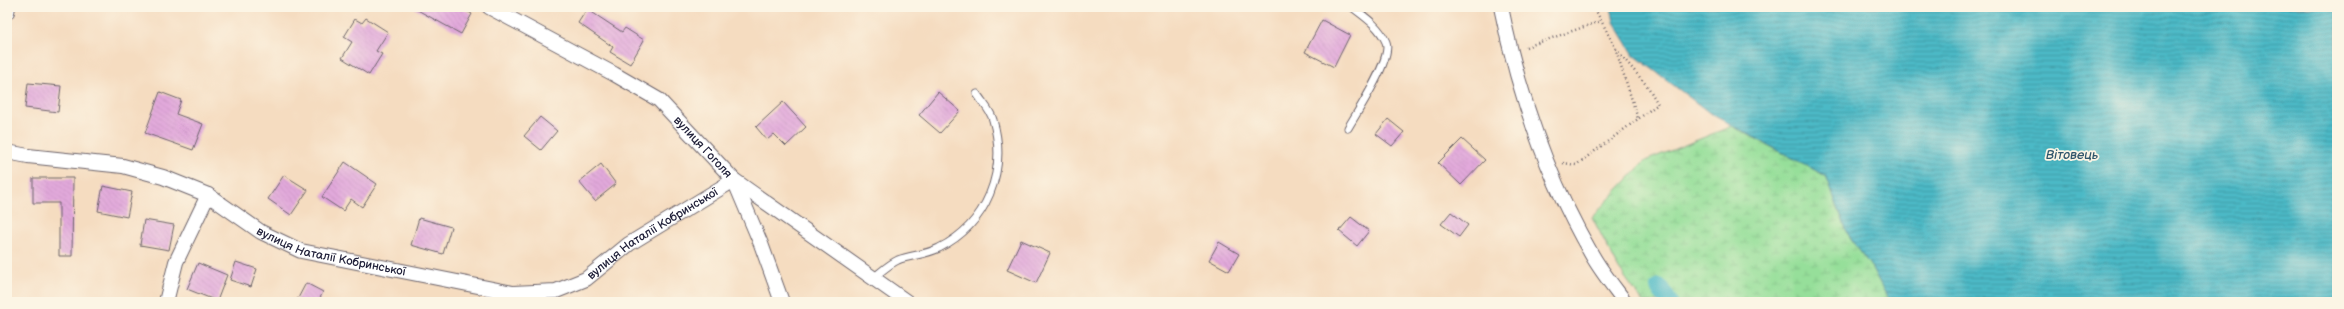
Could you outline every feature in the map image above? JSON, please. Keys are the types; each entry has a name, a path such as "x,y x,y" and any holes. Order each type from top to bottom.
{"street":[{"path":"7,12 8,7"},
{"name":"вулиця Гоголя","path":"489,7 614,74 659,100 734,180 907,302"},
{"path":"1501,7 1510,52 1547,161 1566,208 1592,256 1625,302"},
{"name":"вулиця Наталії Кобринської","path":"7,152 28,156 124,166 163,177 208,195 261,232 301,251 513,293 556,291 586,279 629,244 734,180"},
{"path":"734,180 761,244 782,302"},
{"path":"166,302 176,262 208,195"},
{"name":"вулиця Наталії Кобринської","path":"513,293 524,302"}],"lane":[{"path":"1348,128 1385,61 1387,43 1375,25 1352,7"},
{"path":"873,278 897,261 938,249 962,232 982,211 996,181 998,150 993,119 977,94"}],"path":[{"path":"1594,7 1615,47 1638,119"},
{"path":"1510,52 1601,21"},
{"path":"1547,161 1576,166 1658,104 1648,87 1615,47"}],"green space":[{"path":"1732,126 1826,176 1848,234 1872,268 1890,302 1643,302 1619,269 1592,217 1645,161"}],"water":[{"name":"Вітовець","path":"1611,7 2337,7 2337,302 1890,302 1872,268 1848,234 1826,176 1711,114 1634,55 1614,22"}],"building":[{"path":"412,7 460,7 472,14 461,34"},
{"path":"587,9 622,32 625,28 644,40 630,64 610,52 613,47 578,23"},
{"path":"366,18 388,32 376,51 382,54 369,75 342,58 352,42 344,37 355,19 362,23"},
{"path":"1322,20 1350,35 1334,67 1305,52"},
{"path":"28,83 61,86 58,112 25,108"},
{"path":"160,92 181,100 176,114 203,124 193,150 145,133"},
{"path":"938,92 960,111 940,133 919,115"},
{"path":"783,102 806,127 786,146 774,134 767,140 756,127"},
{"path":"540,117 557,131 541,150 524,136"},
{"path":"1388,119 1404,132 1392,146 1376,134"},
{"path":"1462,139 1485,160 1461,185 1438,163"},
{"path":"345,162 377,184 362,207 351,199 343,211 322,197"},
{"path":"601,164 616,184 595,201 579,182"},
{"path":"284,175 308,190 291,215 268,199"},
{"path":"33,178 73,178 72,256 59,256 59,203 33,203"},
{"path":"103,186 132,192 127,217 98,211"},
{"path":"1451,212 1468,225 1459,237 1441,224"},
{"path":"1351,217 1369,231 1357,246 1339,231"},
{"path":"419,218 451,227 443,254 411,245"},
{"path":"144,220 174,225 169,250 140,245"},
{"path":"1021,240 1050,253 1036,283 1007,270"},
{"path":"1219,242 1239,254 1229,271 1209,260"},
{"path":"236,262 257,269 251,287 230,280"},
{"path":"198,263 227,275 217,301 187,289"},
{"path":"306,283 323,292 318,302 296,302"}],"waterway":[{"path":"1659,287 1669,302"}]}
